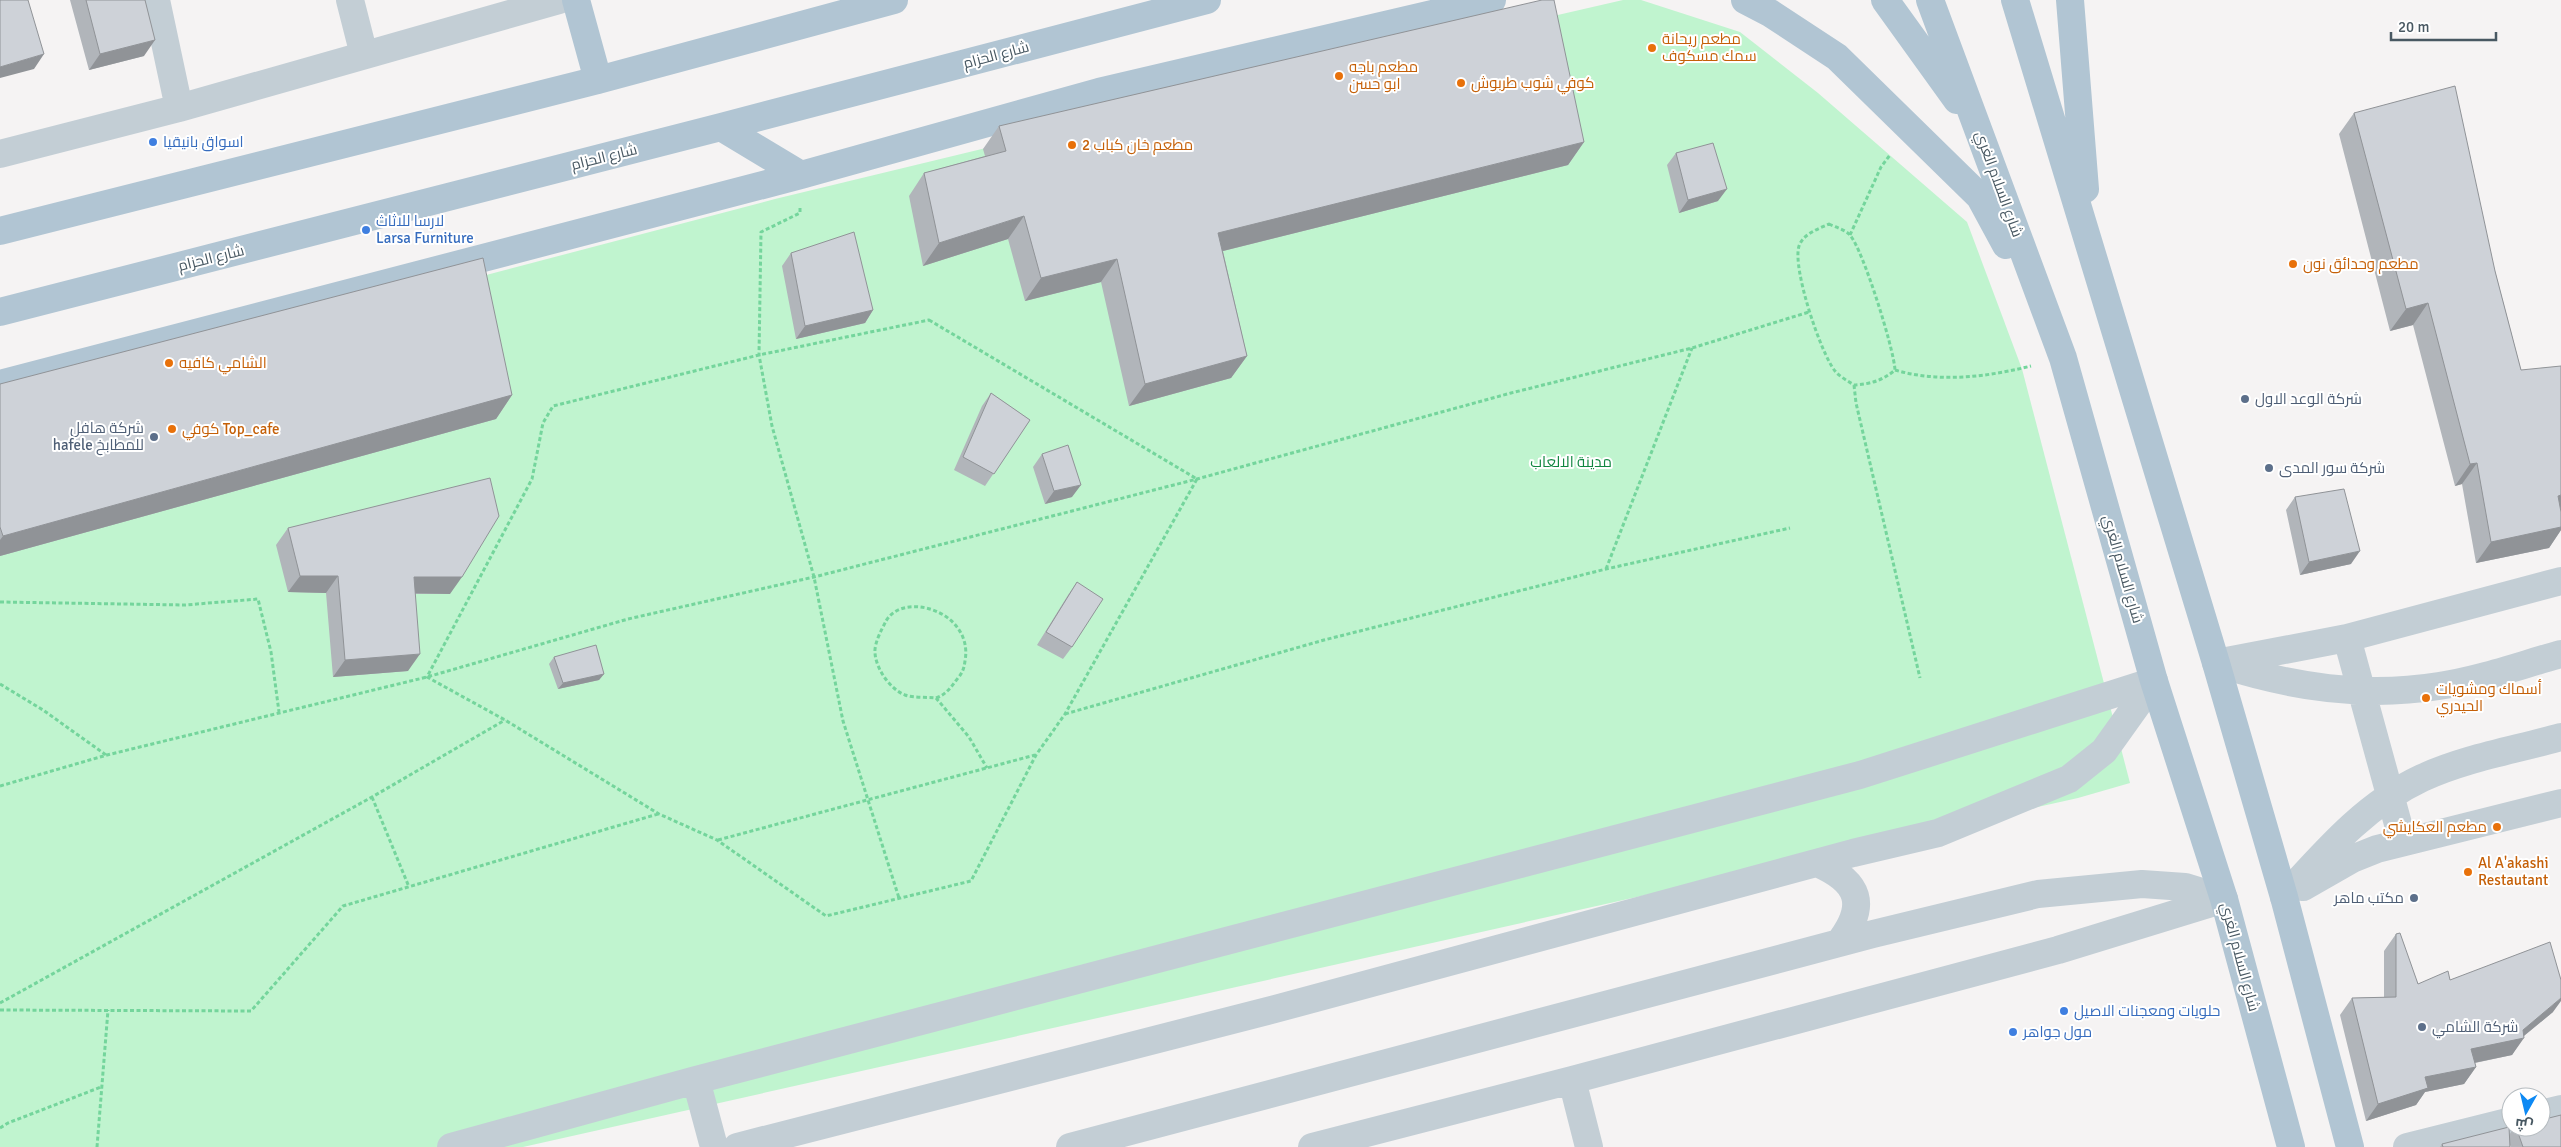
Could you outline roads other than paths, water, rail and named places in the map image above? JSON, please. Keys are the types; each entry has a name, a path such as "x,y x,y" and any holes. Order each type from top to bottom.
{"main road":[{"path":"576,0 598,80"},
{"path":"0,231 598,80 894,0"},
{"name":"شارع الحزام","path":"7,306 721,127 1207,0"},
{"path":"0,384 801,175 1099,92 1492,0"},
{"path":"1745,0 1770,13 1837,57 1980,196 2062,354"},
{"path":"1885,0 1978,130"},
{"name":"شارع السلام الغري","path":"1930,0 2062,354 2154,681 2224,899 2291,1147"},
{"path":"2015,0 2216,663 2284,897 2350,1147"},
{"path":"2070,0 2090,243"},
{"path":"721,127 801,175"}],"street":[{"path":"156,0 179,108"},
{"path":"350,0 364,55"},
{"path":"0,154 179,108 559,0"},
{"path":"2216,663 2347,638 2561,581"},
{"path":"2347,638 2403,842"},
{"path":"2216,663 2263,678 2312,688 2361,692 2401,691 2440,686 2561,654"},
{"path":"738,1147 1275,1009 1817,863 1938,833 2069,779 2104,751 2154,681"},
{"path":"451,1147 696,1080 1860,775 2154,681"},
{"path":"2284,897 2360,819 2390,796 2421,778 2454,765 2561,737"},
{"path":"2284,897 2352,859 2377,849 2561,803"},
{"path":"1817,863 1836,872 1845,879 1856,899 1854,921 1839,944"},
{"path":"1070,1147 1839,944 2038,894 2142,884 2185,887 2224,899"},
{"path":"1312,1147 1572,1080 2058,950 2224,899"},
{"path":"696,1080 714,1147"},
{"path":"1572,1080 1589,1147"},
{"path":"2407,1147 2501,1124"}],"place":[{"name":"مطعم ريحانة سمك مسكوف","path":"1652,48"},
{"name":"مطعم باجه ابو حسن","path":"1339,76"},
{"name":"كوفي شوب طربوش","path":"1461,83"},
{"name":"اسواق بانيقيا","path":"153,142"},
{"name":"مطعم خان كباب 2","path":"1072,145"},
{"name":"لارسا للاثاث Larsa Furniture","path":"366,230"},
{"name":"مطعم وحدائق نون","path":"2293,264"},
{"name":"الشامي كافيه","path":"169,363"},
{"name":"شركة الوعد الاول","path":"2245,399"},
{"name":"كوفي Top_cafe","path":"172,429"},
{"name":"شركة هافل hafele للمطابخ","path":"154,437"},
{"name":"شركة سور المدى","path":"2269,468"},
{"name":"أسماك ومشويات الحيدري","path":"2426,698"},
{"name":"مطعم العكايشي","path":"2497,827"},
{"name":"Al A'akashi Restautant","path":"2468,872"},
{"name":"مكتب ماهر","path":"2414,898"},
{"name":"حلويات ومعجنات الاصيل","path":"2064,1011"},
{"name":"شركة الشامي","path":"2422,1027"},
{"name":"مول جواهر","path":"2013,1032"}],"park label":[{"name":"مدينة الالعاب","path":"1571,462"}]}
